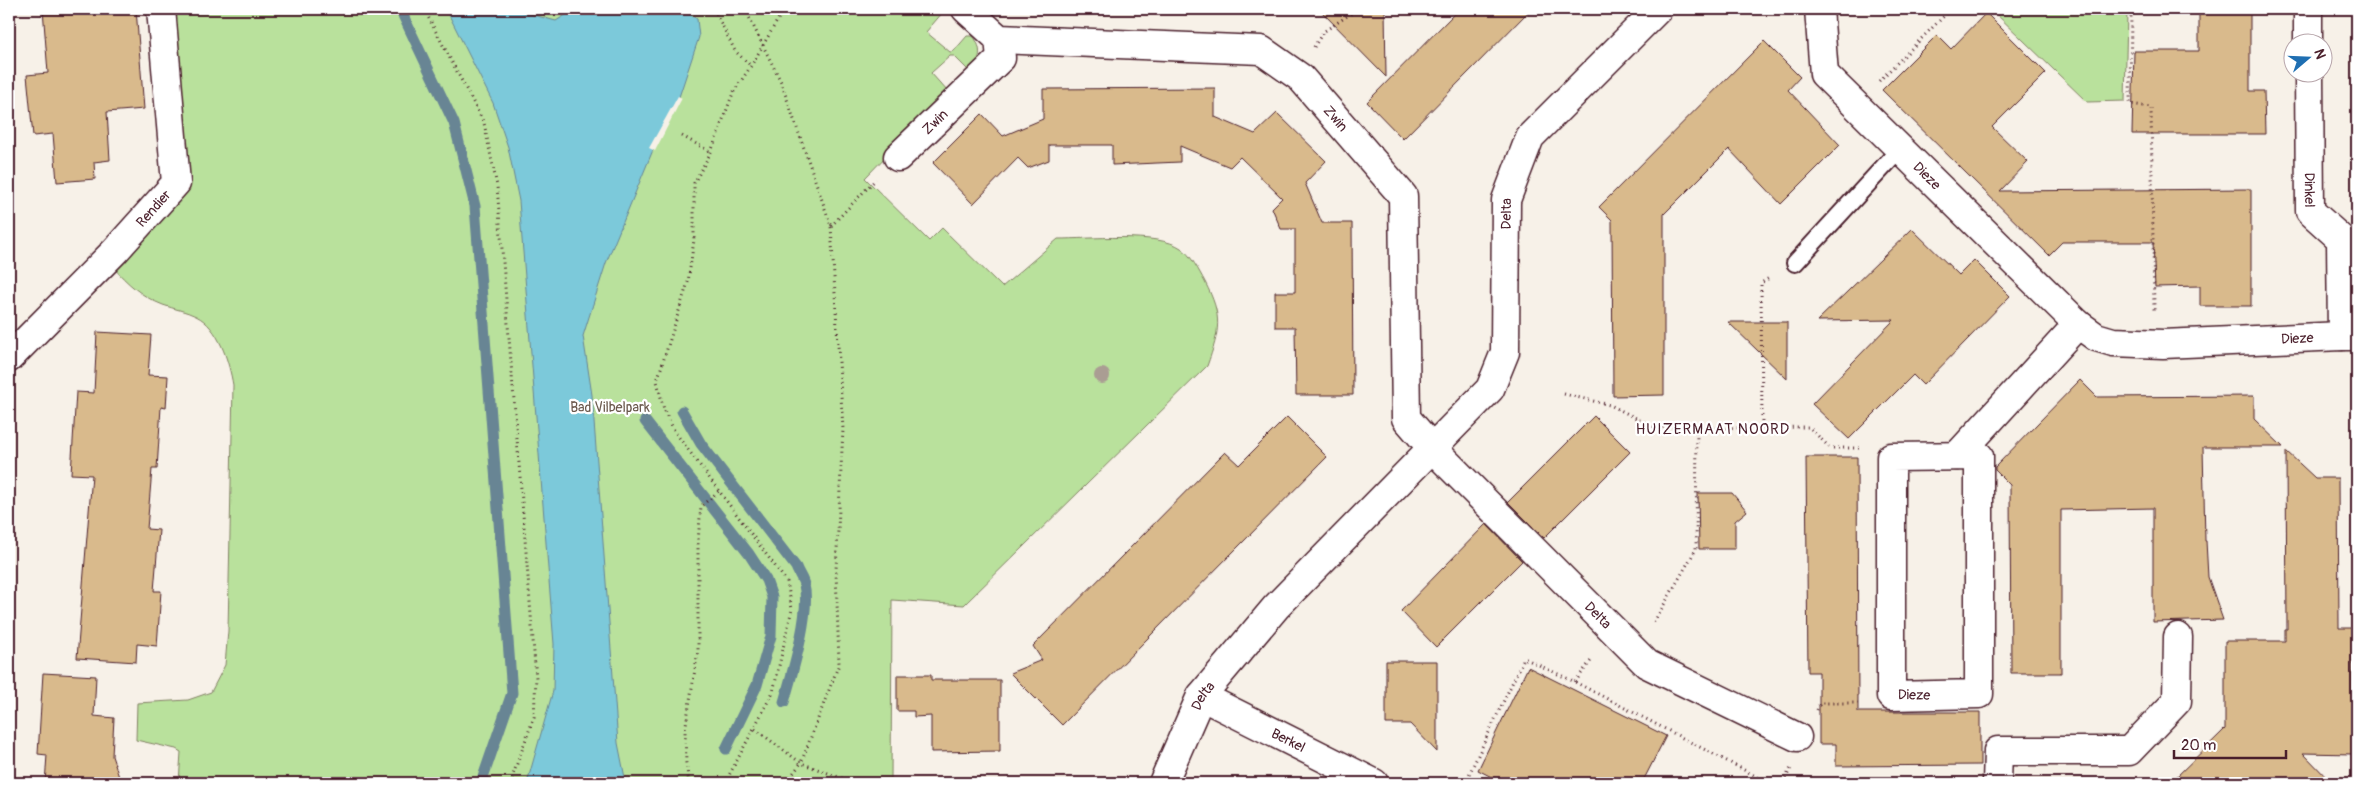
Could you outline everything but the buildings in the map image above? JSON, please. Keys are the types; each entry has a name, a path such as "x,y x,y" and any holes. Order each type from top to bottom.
{"street":[{"name":"Rendier","path":"9,358 115,251 176,183 161,9"},
{"path":"966,9 999,39"},
{"name":"Delta","path":"1163,783 1201,696 1276,607 1490,389 1505,352 1506,200 1530,137 1658,9"},
{"name":"Dieze","path":"1819,9 1824,74 2078,324 2096,337 2113,342 2155,343 2350,336"},
{"path":"2308,9 2308,32"},
{"name":"Zwin","path":"898,157 1001,58 999,39 1261,50 1296,76 1403,196 1406,418 1432,448"},
{"name":"Dinkel","path":"2309,82 2310,211 2341,239 2350,336"},
{"path":"1957,456 2078,324"},
{"name":"Delta","path":"1432,448 1647,664 1797,737"},
{"name":"Dieze","path":"1979,456 1979,694 1891,696 1891,457 1979,456"},
{"path":"1997,783 1998,751 2129,751 2177,701 2178,637"},
{"name":"Berkel","path":"1201,696 1374,783"}],"lane":[{"path":"1794,263 1900,149"}],"path":[{"path":"424,9 484,123 497,186 536,678 534,717 510,783"},
{"path":"714,9 735,51 752,66"},
{"path":"745,9 764,43 781,82 831,226 843,429 836,570 839,664 801,763 786,783"},
{"path":"725,783 773,692 792,609 787,582 674,432 664,410 657,381 688,282 694,240 694,183 711,152 733,93 752,66 784,9"},
{"path":"1296,76 1323,32 1358,9"},
{"path":"1855,104 1951,9"},
{"path":"2126,9 2131,13 2130,104 2151,107 2155,343"},
{"path":"682,136 711,152"},
{"path":"831,226 898,157"},
{"path":"1762,426 1761,283 1794,263"},
{"path":"1564,394 1610,405 1654,427 1809,427 1830,448 1879,448 1891,457"},
{"path":"1636,653 1696,549 1697,428"},
{"path":"690,783 686,764 685,731 698,651 698,541 701,506 719,491"},
{"path":"1465,783 1524,658 1575,682 1769,783"},
{"path":"1797,737 1804,741 1820,703 1877,702 1891,696"},
{"path":"755,729 801,763 855,783"}],"green space":[{"name":"Bad Vilbelpark","path":"169,9 940,9 943,12 926,32 950,52 954,51 967,36 973,36 979,50 977,63 970,72 954,56 950,56 931,73 948,92 865,178 929,241 942,228 1002,287 1058,239 1140,238 1170,243 1181,248 1197,268 1215,305 1218,324 1215,343 1207,366 964,605 892,600 891,783 179,783 181,752 176,749 136,740 137,703 188,700 211,692 225,665 228,631 233,385 222,346 211,328 204,321 192,314 148,298 129,284 112,266 186,190"},
{"path":"1991,9 2122,9 2127,13 2125,101 2087,102"}],"water":[{"path":"446,9 519,9 522,12 556,21 575,9 682,9 697,19 699,37 679,97 653,150 606,263 583,336 592,395 618,743 626,783 527,783 553,691 554,644 519,201 508,147 493,103"}],"pier":[{"path":"678,96 682,98 655,151 649,148"}],"waterway":[{"path":"400,9 454,123 475,206 512,693 481,783"},
{"path":"682,411 701,444 796,567 803,583 805,597 803,627 784,702"},
{"path":"645,421 749,554 766,580 772,597 771,636 757,685 726,749"}],"district":[{"name":"HUIZERMAAT NOORD","path":"1713,429"}]}
